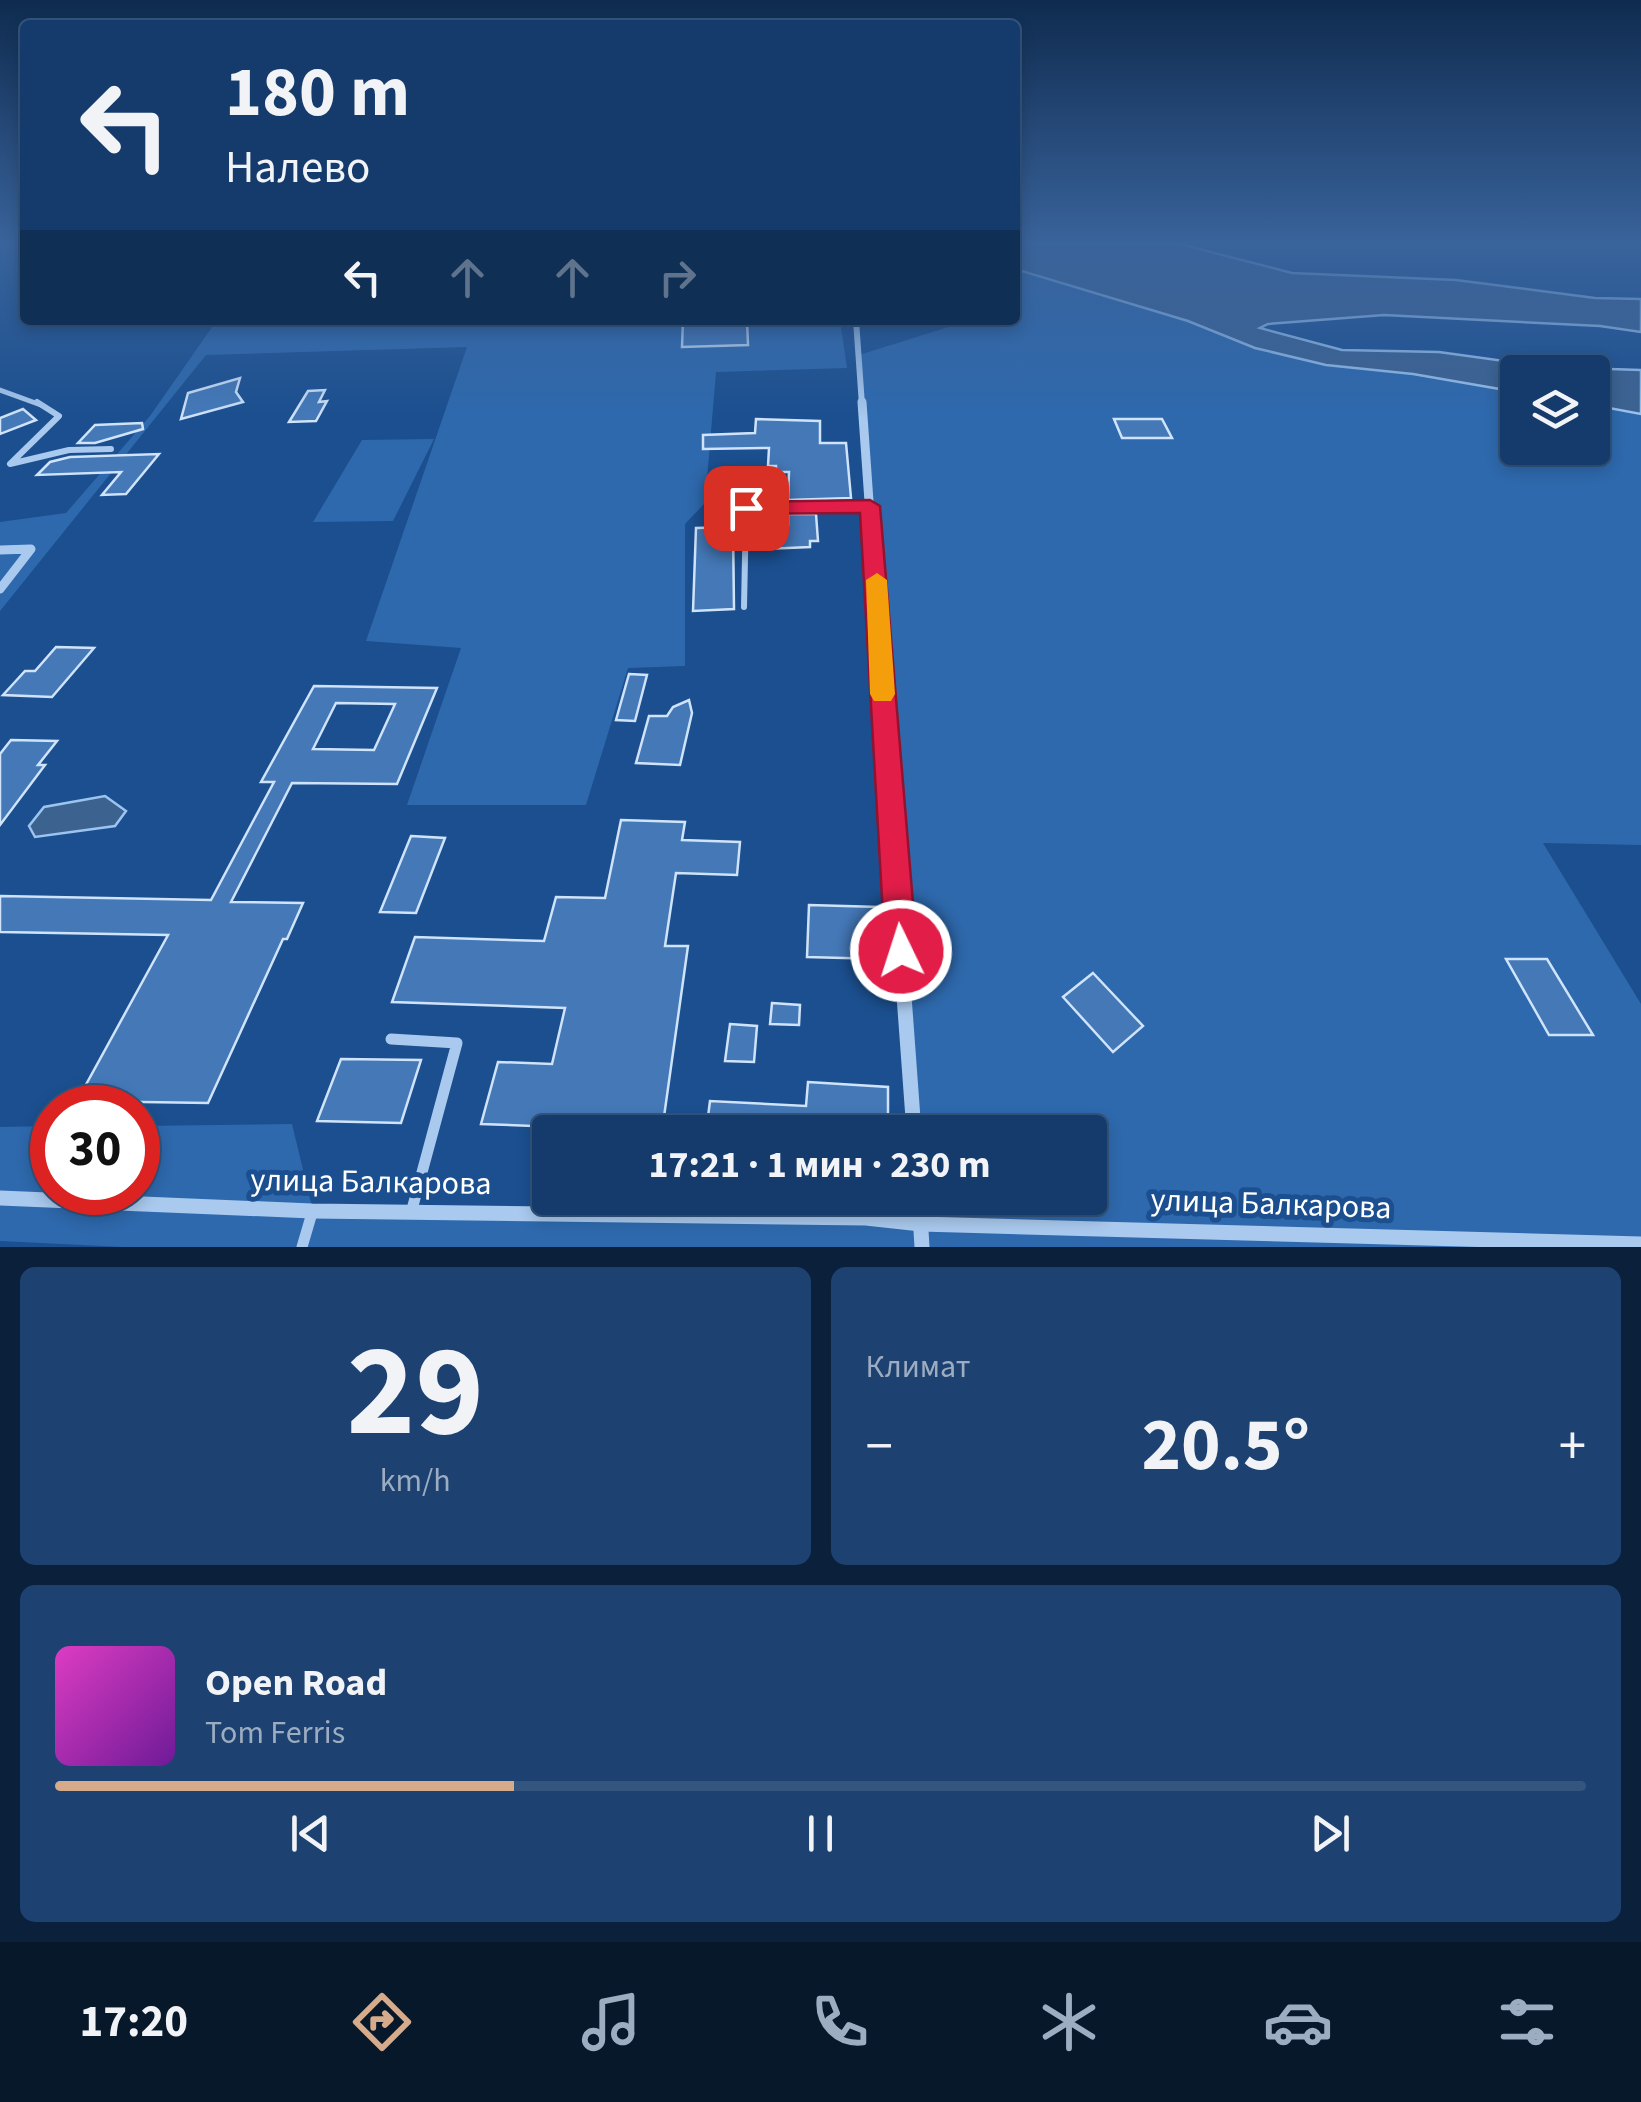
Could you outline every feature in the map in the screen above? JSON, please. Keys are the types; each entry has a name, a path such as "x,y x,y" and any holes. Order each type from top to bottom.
{"street":[{"path":"856,325 913,1115"},
{"path":"0,550 32,548 0,588"},
{"name":"улица Балкарова","path":"0,1198 312,1211 866,1218 921,1224 1641,1244"},
{"path":"920,1215 922,1247"}],"lane":[{"path":"0,390 32,400 59,416 10,464 69,450 112,449"},
{"path":"744,606 746,508 870,506"},
{"path":"391,1039 457,1043 411,1212"},
{"path":"302,1247 312,1211"}],"shaded area":[{"path":"1020,301 1122,301 1188,321 1255,348 1326,365 1413,374 1500,389 1500,465 1610,465 1610,408 1641,414 1641,845 1543,843 1641,1004 1641,1247 123,1247 0,1241 0,1127 30,1126 30,1215 160,1215 160,1126 292,1124 313,1211 920,1224 920,1215 1107,1215 1107,1115 913,1115 859,355 955,325 1020,325"},
{"path":"1122,301 1641,301 1641,332 1600,326 1384,315 1268,324 1260,328 1342,350 1439,352 1500,360 1500,389 1413,374 1326,365 1255,348 1188,321"},
{"path":"214,325 841,325 847,368 716,372 705,503 685,524 685,666 628,668 586,805 407,805 461,648 366,641 467,347 206,355 0,611 0,522 66,513 150,416"},
{"path":"1610,369 1641,370 1641,414 1610,408"},
{"path":"434,439 393,521 313,522 362,440"},
{"path":"105,796 126,811 115,826 35,837 29,826 44,807"}],"building":[{"path":"683,325 747,325 748,345 682,347"},
{"path":"240,378 236,392 243,402 181,419 188,393"},
{"path":"325,390 319,402 327,401 316,421 289,422 308,391"},
{"path":"23,409 36,420 0,434 0,418"},
{"path":"756,419 820,421 820,443 846,443 851,498 788,500 789,472 776,472 776,466 768,466 769,448 703,449 703,435 755,433"},
{"path":"1114,419 1162,419 1172,438 1122,438"},
{"path":"142,423 143,429 95,443 78,443 95,425"},
{"path":"159,454 126,494 102,495 121,472 37,475 50,462 70,457"},
{"path":"788,514 816,514 818,541 810,541 810,547 765,549 765,529 788,525"},
{"path":"733,527 734,609 693,611 696,528"},
{"path":"56,647 94,648 52,697 3,695 25,671 35,671"},
{"path":"629,674 647,675 635,721 616,720"},
{"path":"314,686 437,688 397,784 292,783 231,902 303,903 208,1103 160,1102 160,1085 86,1085 168,935 0,932 0,896 211,900 274,782 261,782","holes":["336,703 395,704 374,750 313,749"]},
{"path":"689,700 692,713 680,765 636,763 649,716 667,716 673,707"},
{"path":"11,740 57,741 38,765 45,765 0,825 0,754"},
{"path":"621,820 685,822 682,840 740,842 737,875 676,873 665,946 688,946 664,1115 532,1115 532,1126 481,1124 498,1062 552,1064 565,1008 392,1002 415,937 544,941 556,897 605,898"},
{"path":"411,836 445,838 416,913 380,912"},
{"path":"809,905 879,907 880,959 807,957"},
{"path":"1506,959 1547,959 1593,1035 1549,1035"},
{"path":"1093,973 1143,1026 1113,1052 1063,997"},
{"path":"772,1003 800,1005 799,1025 770,1024"},
{"path":"730,1024 757,1026 754,1062 725,1061"},
{"path":"341,1059 421,1060 401,1123 317,1121"},
{"path":"808,1082 888,1087 888,1115 708,1115 710,1101 806,1106"}],"slow traffic":[{"path":"877,580 883,694"}],"route":[{"path":"746,508 870,506 901,951"}]}
